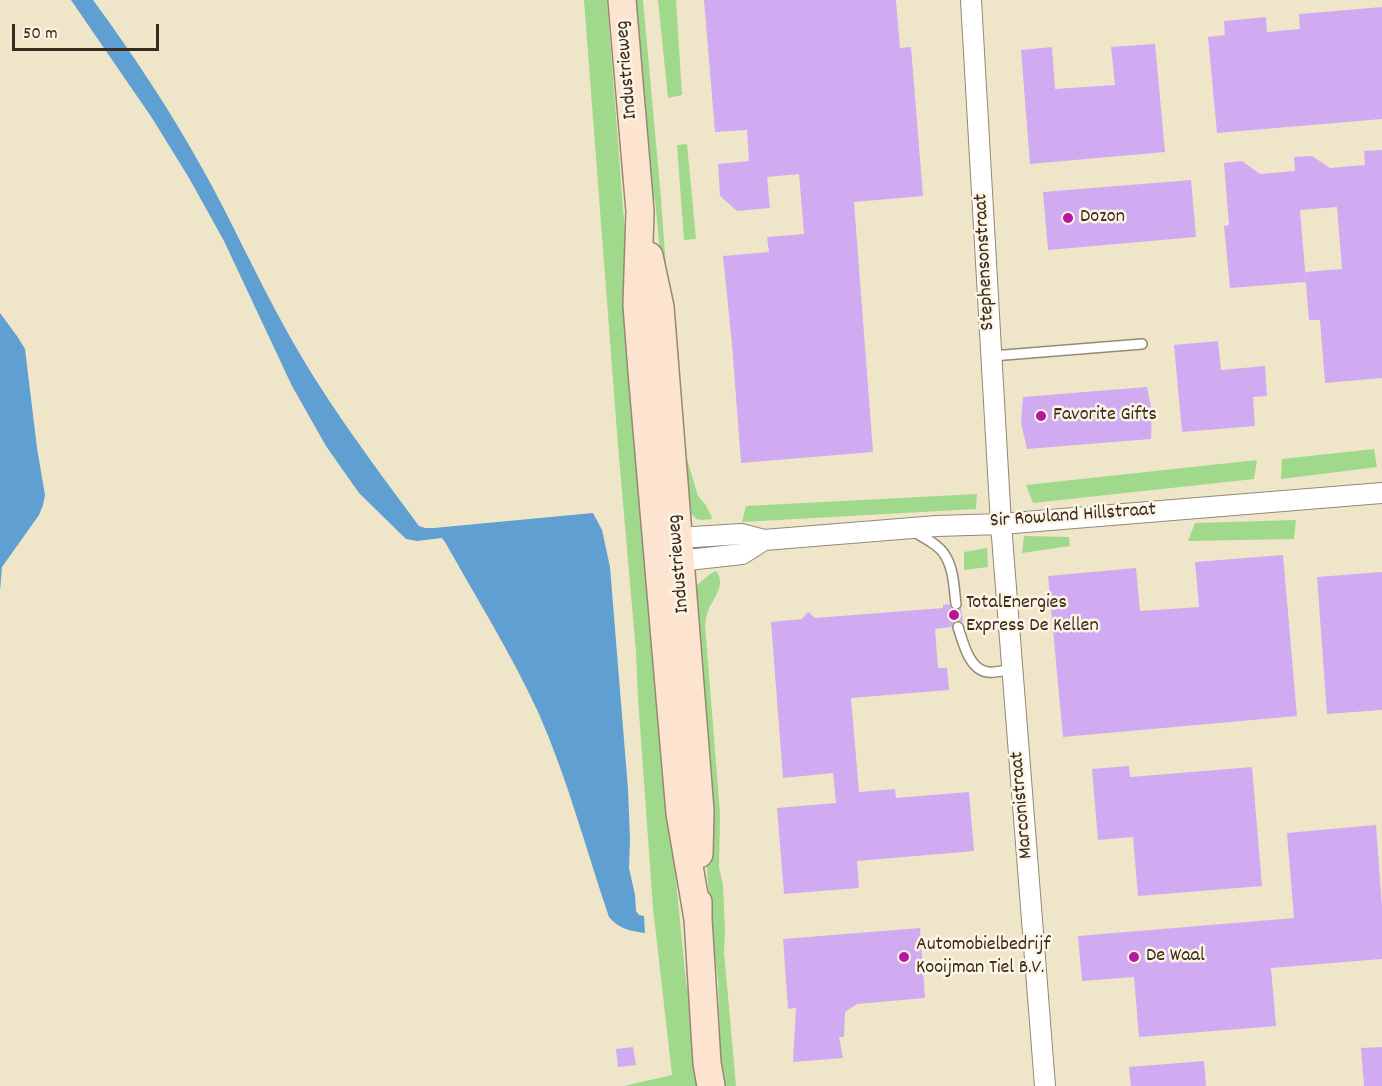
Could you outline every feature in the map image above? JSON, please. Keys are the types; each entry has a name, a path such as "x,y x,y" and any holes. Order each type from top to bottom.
{"main road":[{"name":"Industrieweg","path":"622,0 640,211 660,307 680,813 698,919 711,1086"}],"street":[{"name":"Stephensonstraat","path":"971,0 1001,524"},
{"name":"Sir Rowland Hillstraat","path":"671,549 742,554 764,540 1001,524 1382,493"},
{"name":"Marconistraat","path":"1001,524 1046,1086"}],"lane":[{"path":"992,356 1142,344"},
{"path":"909,529 936,545 946,557 952,574 956,604"},
{"path":"958,627 968,655 976,667 987,672 1012,669"}],"green space":[{"path":"584,0 607,0 666,777 689,998 689,1018 698,1086 624,1086 672,1075 653,908 636,652"},
{"path":"631,0 643,0 684,449 698,496 705,504 712,519 696,519 685,506 655,199 652,199"},
{"path":"658,0 676,0 682,95 668,98"},
{"path":"687,144 696,239 684,240 677,145"},
{"path":"1374,449 1377,467 1281,479 1282,459"},
{"path":"1257,460 1254,479 1033,503 1026,485"},
{"path":"977,494 976,509 742,522 746,506"},
{"path":"1296,520 1294,539 1188,541 1195,523"},
{"path":"1024,536 1069,537 1070,546 1022,553"},
{"path":"987,548 988,567 964,570 964,552"},
{"path":"716,571 720,586 707,613 705,625 720,813 719,867 723,885 724,952 736,1086 725,1086 721,1072 718,981 696,734 696,586"}],"water":[{"path":"71,0 93,0 150,82 213,187 273,306 314,378 419,526 434,528 593,513 602,530 610,567 628,789 629,868 636,911 639,915 644,916 645,933 625,929 609,917 568,790 539,714 506,649 445,542 442,538 417,541 406,539 359,493 326,446 292,386 224,241 189,178 152,118"},
{"path":"0,313 25,349 45,495 39,515 2,567 0,591"}],"building":[{"path":"704,0 896,0 900,48 911,47 923,196 854,202 873,452 741,463 723,256 769,252 767,237 804,234 799,174 767,177 770,208 737,211 720,196 718,164 749,161 747,130 715,132"},
{"path":"1382,7 1382,119 1217,133 1208,37 1225,35 1224,21 1266,17 1267,32 1300,29 1299,14"},
{"path":"1155,44 1165,152 1030,164 1021,50 1052,47 1055,89 1115,85 1111,47"},
{"path":"1382,150 1382,378 1325,383 1320,320 1309,320 1306,282 1230,288 1224,226 1229,225 1224,163 1242,161 1260,174 1295,171 1294,157 1312,156 1330,168 1365,165 1364,151","holes":["1337,207 1342,269 1305,272 1300,210"]},
{"path":"1191,180 1196,237 1048,250 1043,192"},
{"path":"1218,341 1221,370 1265,366 1267,396 1253,397 1255,426 1182,432 1174,345"},
{"path":"1147,387 1152,412 1151,439 1027,449 1021,423 1023,397"},
{"path":"1283,555 1297,716 1063,737 1048,576 1136,568 1140,611 1199,607 1195,562"},
{"path":"1382,572 1382,710 1327,714 1317,577"},
{"path":"949,604 957,611 961,608 963,622 957,620 951,627 935,629 938,668 947,668 949,690 851,698 859,792 895,789 896,798 969,792 974,851 857,861 859,888 784,894 777,808 836,803 833,773 783,778 771,622 802,619 808,612 815,618 943,608 943,605"},
{"path":"1129,766 1130,777 1252,767 1262,886 1138,896 1133,837 1098,840 1092,769"},
{"path":"1376,825 1382,907 1382,959 1271,968 1276,1026 1139,1037 1134,977 1082,981 1078,936 1294,918 1287,833"},
{"path":"920,928 925,998 857,1004 845,1012 844,1037 839,1037 843,1058 793,1062 796,1008 788,1009 783,939"},
{"path":"633,1047 636,1065 618,1067 616,1049"},
{"path":"1382,1047 1382,1086 1364,1086 1361,1048"},
{"path":"1204,1061 1206,1086 1131,1086 1129,1067"}],"place":[{"name":"Dozon","path":"1068,218"},
{"name":"Favorite Gifts","path":"1041,416"},
{"name":"TotalEnergies Express De Kellen","path":"954,615"},
{"name":"Automobielbedrijf Kooijman Tiel B.V.","path":"904,957"},
{"name":"De Waal","path":"1134,957"}]}
